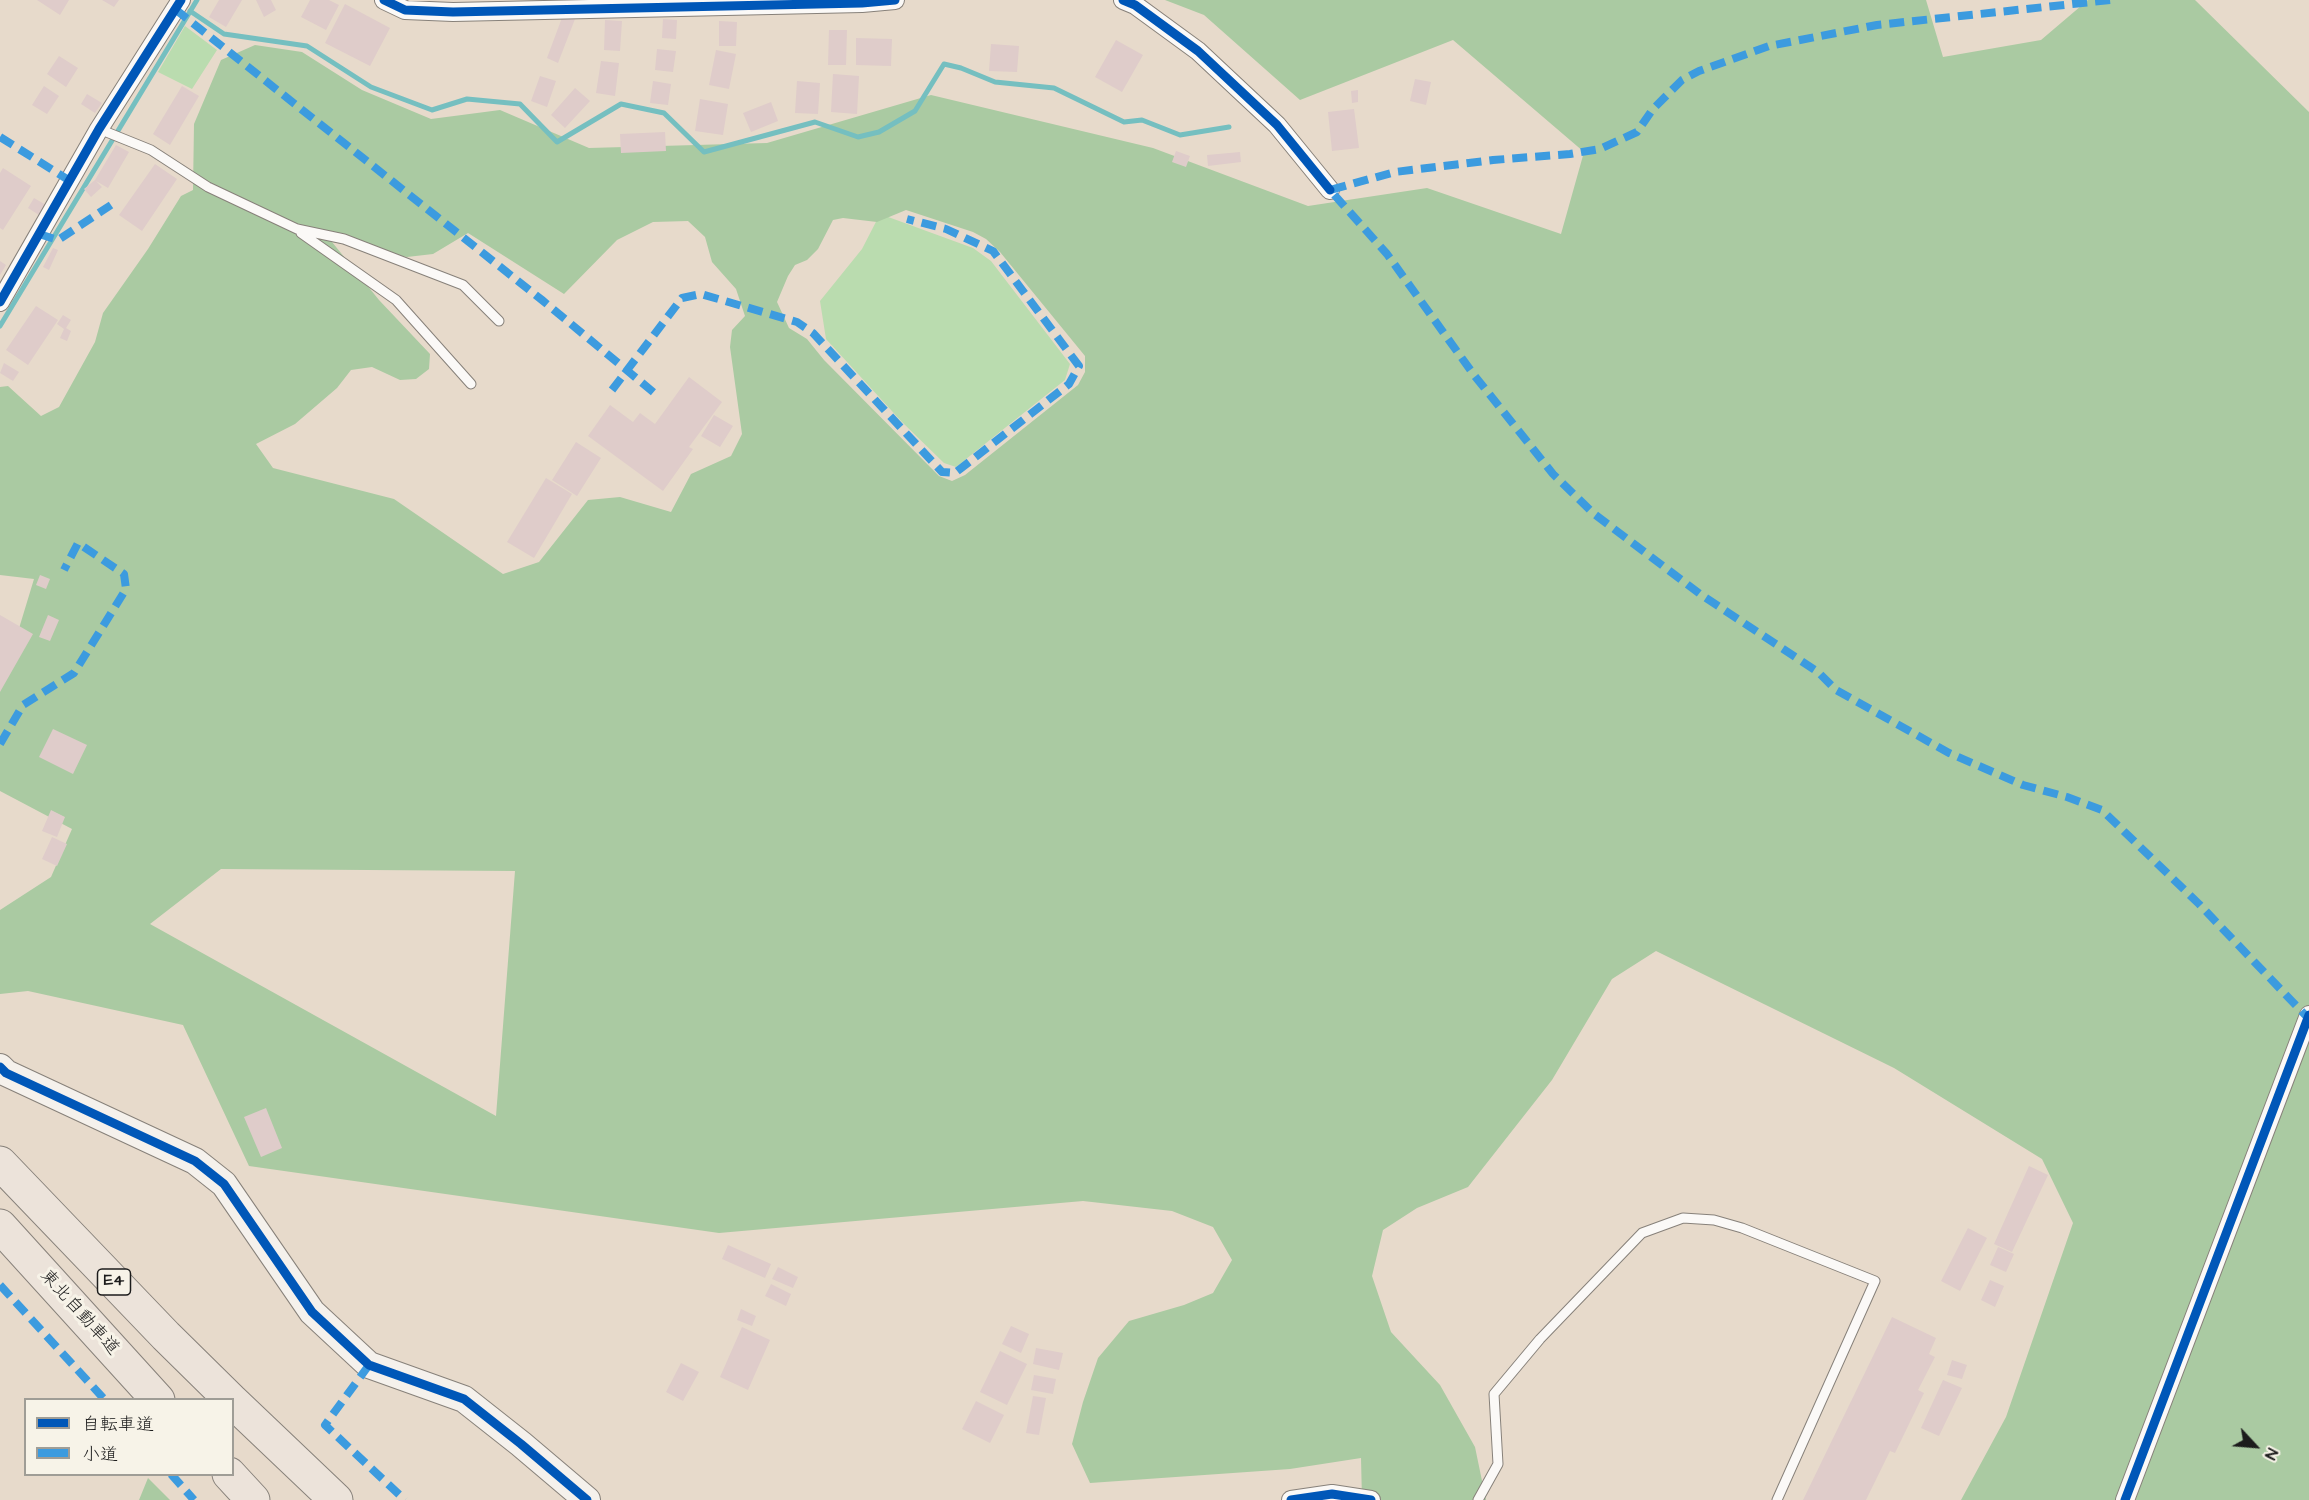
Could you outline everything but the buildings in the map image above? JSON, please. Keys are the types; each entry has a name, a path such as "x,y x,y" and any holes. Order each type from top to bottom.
{"highway":[{"name":"E4","path":"0,1163 166,1336 230,1398"},
{"name":"東北自動車道","path":"0,1226 156,1398"},
{"name":"E4","path":"234,1402 336,1500"},
{"path":"231,1476 253,1500"}],"street":[{"path":"0,302 99,129 181,0"},
{"path":"384,0 405,10 453,12 862,3 896,0"},
{"path":"1123,0 1135,4 1198,51 1278,125 1330,190"},
{"path":"2125,1500 2309,1015"},
{"path":"0,1067 6,1073 195,1161 224,1184 312,1312 369,1365 464,1399 522,1444 587,1500"},
{"path":"1291,1500 1332,1494 1371,1500"}],"lane":[{"path":"99,129 151,150 208,187 297,230 396,300 471,384"},
{"path":"297,230 344,239 463,285 499,321"},
{"path":"1478,1500 1498,1464 1494,1394 1540,1339 1642,1233 1683,1218 1714,1220 1742,1228 1875,1281 1778,1500"}],"green space":[{"path":"1165,0 1926,0 1943,57 2041,40 2088,0 2195,0 2309,112 2309,1500 1961,1500 2006,1417 2073,1223 2042,1159 1894,1068 1656,951 1612,979 1552,1080 1468,1187 1417,1208 1383,1230 1372,1276 1391,1332 1440,1385 1475,1447 1486,1500 1362,1500 1361,1458 1290,1469 1090,1483 1072,1444 1098,1358 1129,1321 1184,1305 1213,1293 1232,1260 1213,1227 1172,1211 1083,1201 719,1233 249,1166 183,1025 28,991 0,994 0,910 51,877 72,829 0,791 0,691 34,579 0,575 0,387 8,386 41,416 59,407 95,342 103,313 148,249 181,196 193,190 194,124 221,60 255,45 302,52 362,90 431,119 500,110 589,148 767,143 931,95 1153,148 1308,206 1427,188 1561,234 1584,152 1453,40 1300,100 1204,15","holes":["906,210 973,232 986,239 1000,252 1085,356 1085,372 1078,385 965,475 952,481 939,476 824,360 807,339 789,328 777,302 795,265 807,260 818,249 833,220 843,218 877,222","688,221 705,237 712,262 736,289 745,316 732,330 730,347 742,434 731,456 691,474 671,512 620,497 588,500 539,562 503,574 394,499 273,468 256,444 295,424 337,388 351,370 372,367 400,380 416,379 429,369 430,354 379,300 332,242 407,257 433,254 468,233 564,294 617,240 653,222","221,869 515,871 496,1116 150,924"]},
{"path":"185,26 217,50 192,89 158,72"},
{"path":"880,214 973,248 991,261 1070,364 1065,380 956,467 944,463 902,422 826,339 820,301 862,249"},
{"path":"148,1478 170,1500 139,1500"}],"waterway":[{"path":"0,326 197,0"},
{"path":"190,11 224,34 307,46 371,87 432,110 467,99 520,104 557,142 621,104 664,113 704,152 815,122 858,137 879,132 915,111 944,64 961,68 995,82 1054,88 1124,122 1142,120 1180,135 1229,127"}],"marked path":[{"path":"2110,0 1877,25 1769,46 1699,71 1682,80 1653,109 1637,132 1600,149 1395,172 1330,190 1387,254 1474,375 1553,474 1593,513 1700,594 1818,672 1836,690 1949,753 2023,785 2067,797 2102,810 2199,904 2309,1019"},
{"path":"175,9 542,300 658,396"},
{"path":"0,137 70,181"},
{"path":"39,234 58,240 111,205"},
{"path":"612,390 682,298 701,294 797,322 813,333 942,472 955,473 1069,384 1079,366 993,251 946,229 907,219"},
{"path":"0,744 23,705 74,673 126,589 124,574 78,543 64,570"},
{"path":"0,1285 103,1398"},
{"path":"369,1365 325,1425 405,1500"},
{"path":"173,1476 194,1500"}],"cycle path":[{"path":"0,302 99,129 181,0"},
{"path":"384,0 405,10 453,12 862,3 895,0"},
{"path":"1123,0 1135,5 1198,51 1277,125 1330,190"},
{"path":"2125,1500 2309,1015"},
{"path":"0,1067 6,1073 195,1161 224,1184 312,1312 369,1365 464,1399 587,1500"},
{"path":"1291,1500 1332,1494 1371,1500"}]}
